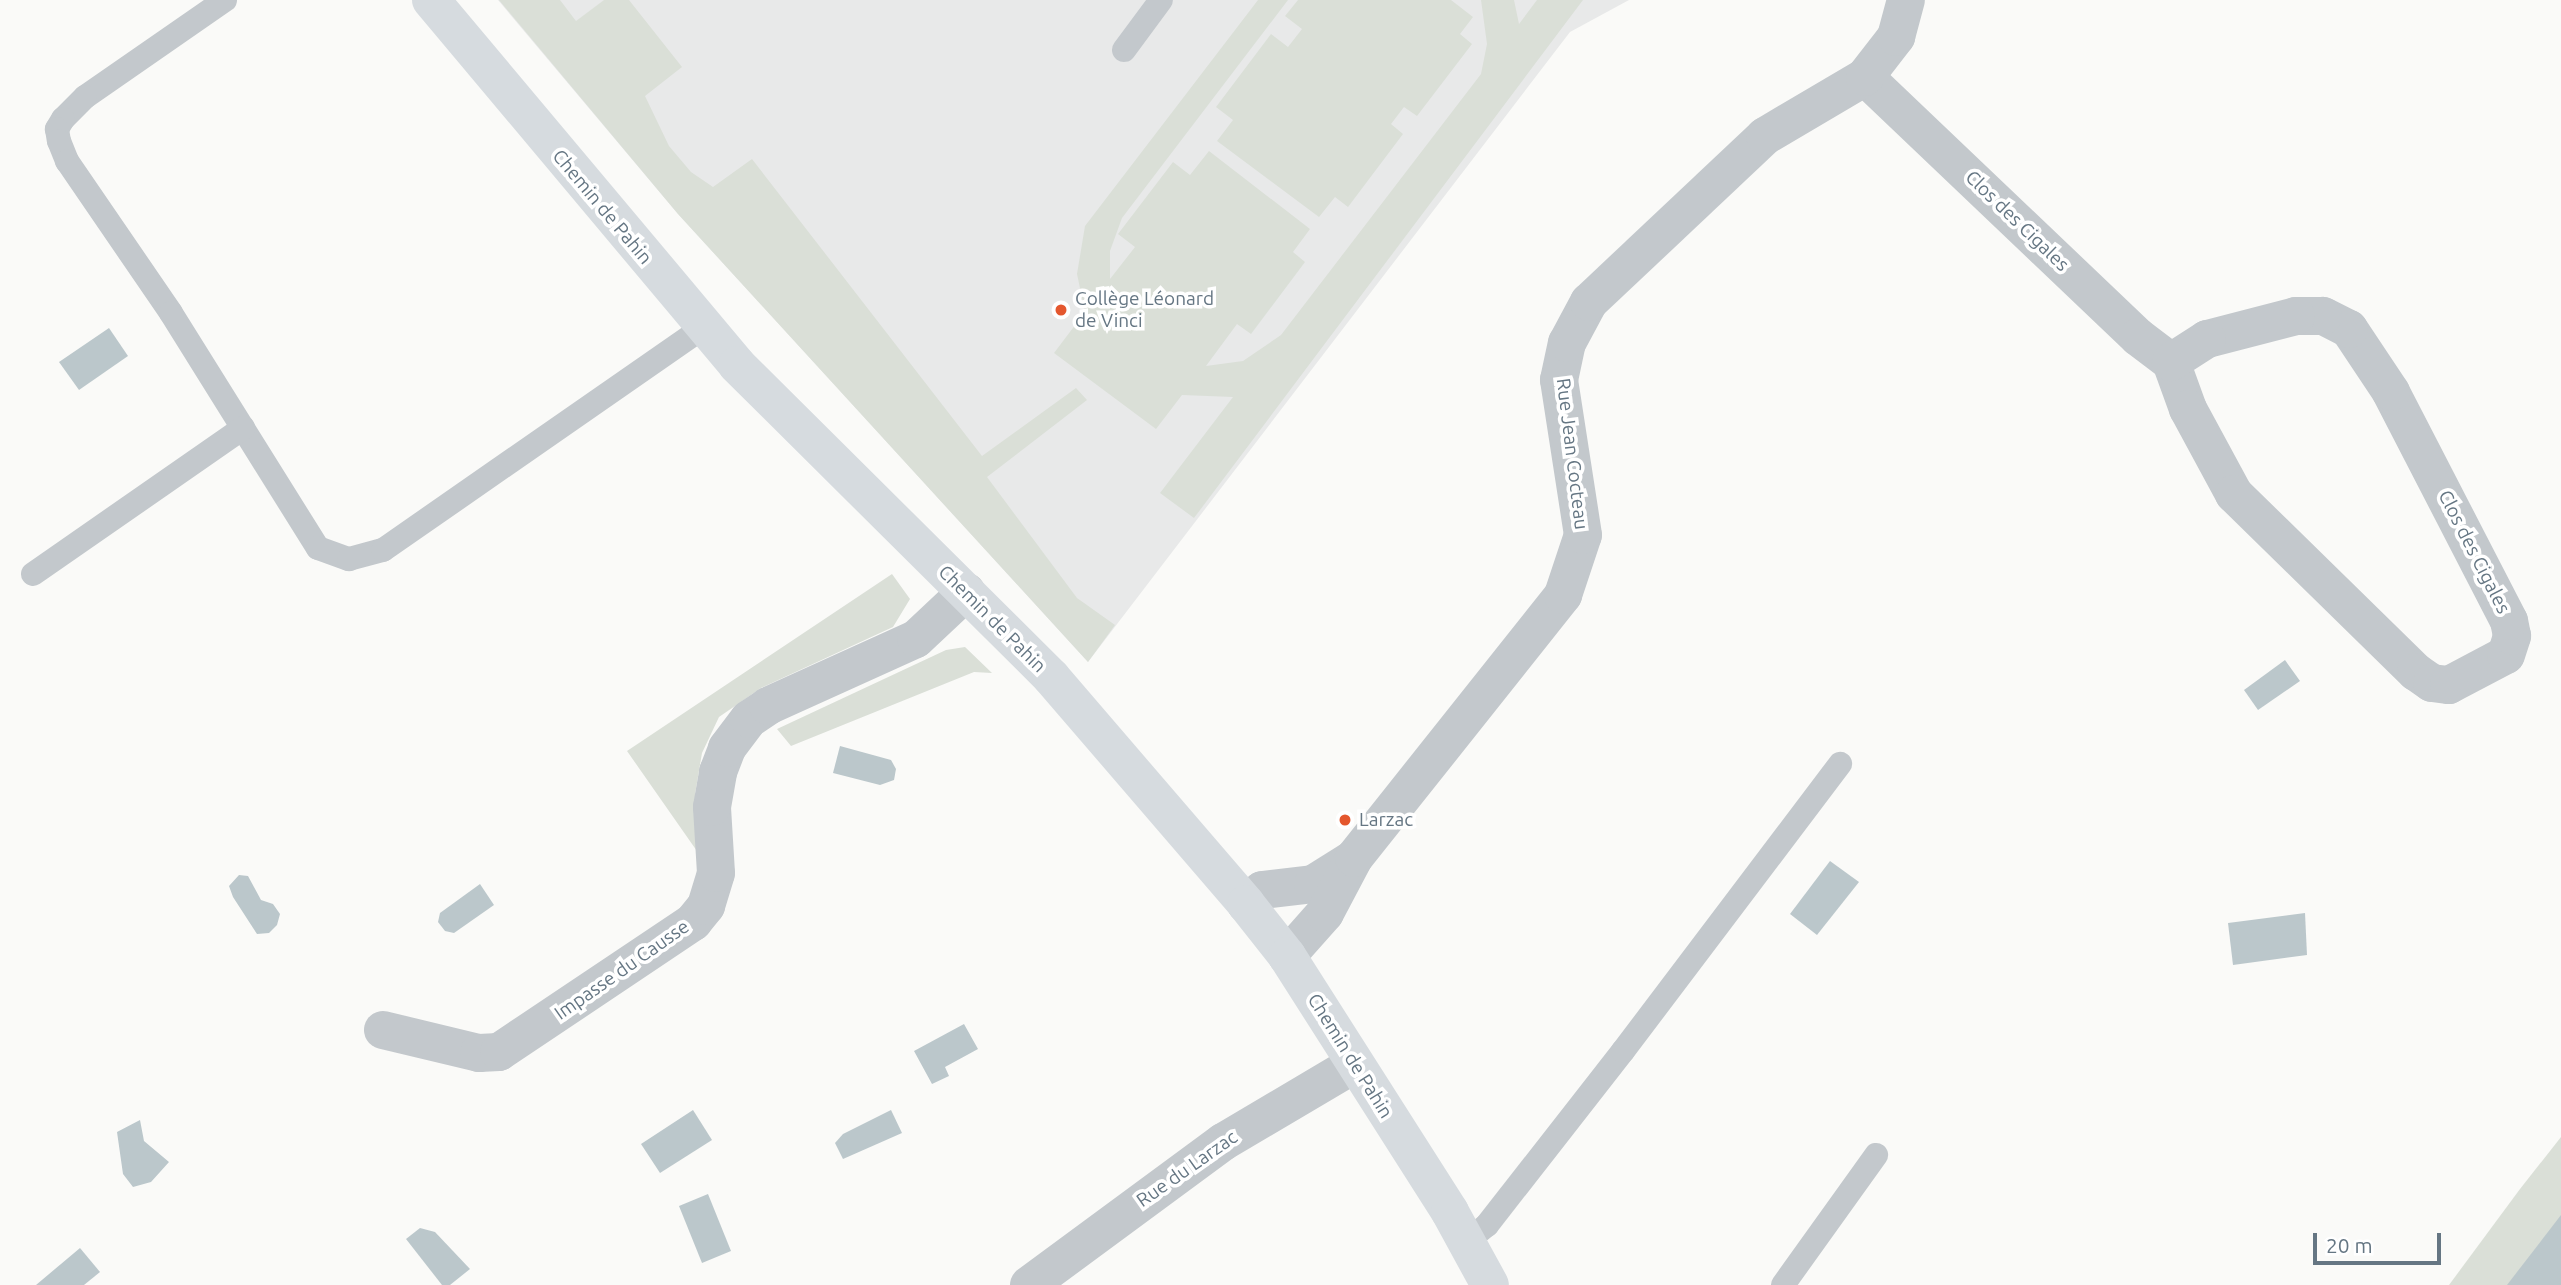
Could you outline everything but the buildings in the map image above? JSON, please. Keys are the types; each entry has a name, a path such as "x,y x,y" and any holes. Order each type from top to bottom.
{"main road":[{"name":"Chemin de Pahin","path":"431,0 704,327 967,592 1123,757 1246,904 1287,956 1466,1242 1490,1285"}],"street":[{"name":"Rue Jean Cocteau","path":"1287,956 1325,913 1354,858 1563,595 1583,535 1559,380 1567,343 1583,312 1765,136 1865,77 1896,37 1906,0"},
{"name":"Clos des Cigales","path":"1865,77 2138,337 2171,362 2188,409 2234,494 2416,672 2432,682 2449,685 2506,655 2512,636 2509,621 2391,392 2349,329 2323,316 2296,316 2207,339 2171,362"},
{"name":"Impasse du Causse","path":"383,1030 479,1053 499,1052 693,922 706,906 716,873 712,798 721,761 749,719 768,706 916,639 967,592"},
{"name":"Rue Jean Cocteau","path":"1246,904 1262,890 1313,884 1354,858"},
{"name":"Rue du Larzac","path":"1029,1285 1223,1142 1353,1065"}],"lane":[{"path":"225,0 85,97 57,129 67,162 243,428 311,542 337,558 359,559 383,550 704,327"},
{"path":"1124,50 1161,0"},
{"path":"33,574 243,428"},
{"path":"1466,1242 1487,1225 1623,1051 1840,764"},
{"path":"1783,1285 1876,1155"}],"shaded area":[{"name":"Collège Léonard de Vinci","path":"498,0 1629,0 1570,32 1088,662 678,214"},
{"path":"499,0 560,0 576,21 604,0 629,0 682,67 645,96 669,146 691,172 713,187 752,159 982,456 1076,388 1087,400 987,477 1077,598 1115,625 1088,662 678,214"},
{"path":"1258,0 1288,0 1122,218 1110,251 1110,279 1135,247 1118,234 1173,162 1190,175 1209,151 1310,229 1293,252 1305,262 1251,334 1237,324 1206,366 1243,361 1281,335 1481,74 1487,44 1481,0 1514,0 1519,24 1537,0 1583,0 1194,518 1160,493 1233,397 1182,395 1156,429 1054,353 1085,312 1077,274 1085,226"},
{"path":"1298,0 1451,0 1473,17 1460,34 1472,44 1417,116 1404,107 1391,124 1403,134 1348,207 1335,197 1319,217 1217,141 1233,120 1216,107 1271,34 1288,47 1302,29 1285,16"},
{"path":"109,328 128,356 79,390 59,362"},
{"path":"892,574 910,599 893,627 761,688 719,717 702,753 695,794 699,854 627,751"},
{"path":"965,647 992,673 974,672 791,746 777,729 946,650"},
{"path":"2285,660 2300,681 2258,710 2244,690"},
{"path":"840,746 891,760 896,769 894,780 880,785 833,773"},
{"path":"1830,861 1859,882 1817,935 1790,914"},
{"path":"239,875 248,876 261,900 273,904 280,914 277,925 269,933 257,934 233,897 229,886"},
{"path":"480,884 494,905 454,933 445,931 438,922 440,913"},
{"path":"2305,913 2307,955 2233,965 2228,923"},
{"path":"964,1024 978,1049 945,1067 949,1076 932,1084 914,1051"},
{"path":"693,1110 712,1140 660,1173 641,1144"},
{"path":"891,1110 902,1133 843,1159 835,1143 843,1134"},
{"path":"140,1120 144,1141 169,1162 151,1182 133,1187 123,1174 117,1132"},
{"path":"2561,1137 2561,1285 2449,1285 2520,1189"},
{"path":"708,1194 731,1251 702,1263 679,1206"},
{"path":"2561,1215 2561,1285 2507,1285"},
{"path":"420,1228 435,1232 470,1269 450,1285 442,1285 406,1239"},
{"path":"80,1248 100,1272 84,1285 36,1285"}],"place":[{"name":"Collège Léonard de Vinci","path":"1061,310"},
{"name":"Larzac","path":"1345,820"}]}
